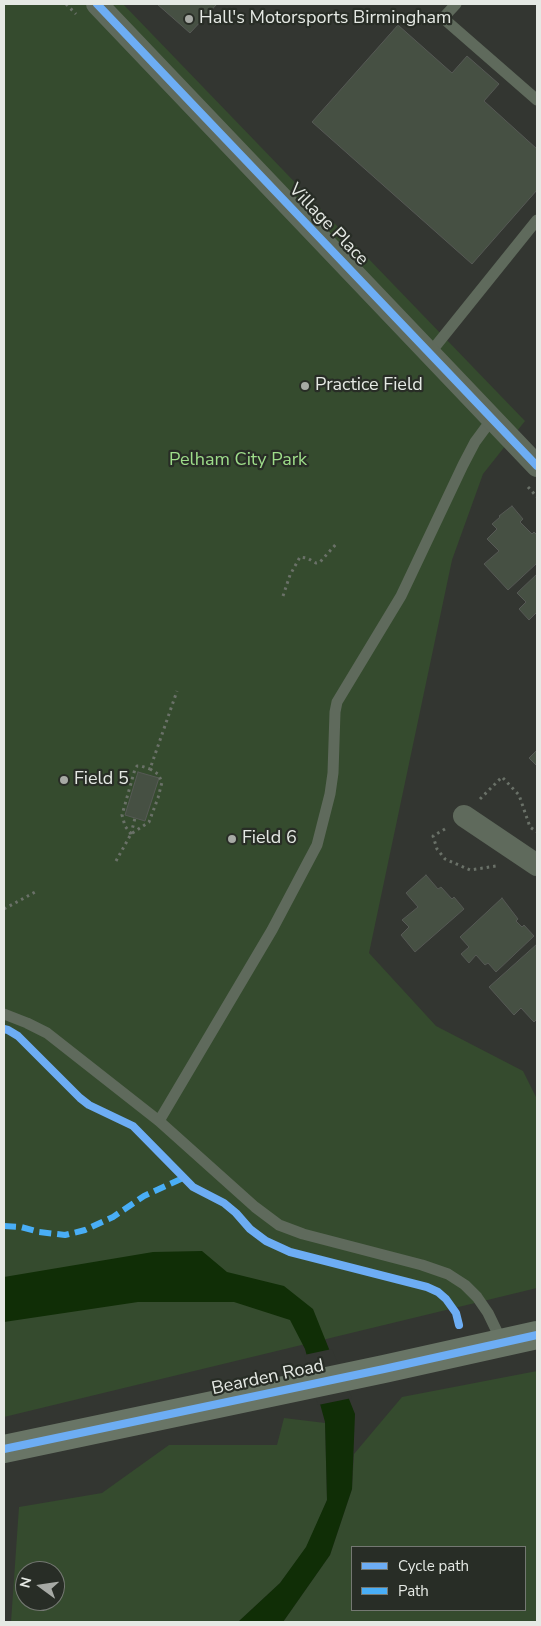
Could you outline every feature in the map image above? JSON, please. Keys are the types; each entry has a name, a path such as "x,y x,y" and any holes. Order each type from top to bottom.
{"street":[{"name":"Village Place","path":"97,4 537,466"},
{"path":"464,816 537,865"},
{"name":"Bearden Road","path":"4,1449 537,1335"}],"lane":[{"path":"456,4 443,18 537,100"},
{"path":"430,353 537,220"},
{"path":"159,1121 272,930 312,854 324,820 330,794 337,702 402,596 463,465 475,442 492,419"},
{"path":"4,1014 47,1033 159,1121 255,1208 279,1224 303,1234 422,1264 448,1274 465,1284 488,1313 502,1342"}],"path":[{"path":"283,596 290,575 300,557 307,558 316,563 320,562 337,543"},
{"path":"150,769 177,691"},
{"path":"137,766 141,766 158,774 162,782 149,822 131,834 125,826 122,815 135,769 137,766"},
{"path":"116,861 131,834 135,818"},
{"path":"4,909 37,891"}],"green space":[{"name":"Pelham City Park","path":"4,4 123,4 525,421 483,474 452,560 369,953 436,1026 523,1071 537,1099 537,1288 4,1417"},
{"path":"537,1371 537,1622 283,1622 330,1555 352,1489 354,1454 402,1397"},
{"path":"284,1418 325,1423 327,1500 307,1547 280,1583 238,1622 11,1622 15,1564 15,1611 65,1611 65,1561 15,1561 19,1507 102,1493 169,1445 277,1445"}],"shaded area":[{"path":"202,1251 227,1272 284,1286 313,1309 355,1414 352,1489 330,1555 283,1622 238,1622 280,1583 306,1547 327,1500 325,1422 305,1349 290,1320 234,1302 138,1302 4,1322 4,1277 153,1252"}],"pier":[{"path":"332,1349 352,1398 318,1405 304,1355"}],"building":[{"name":"Hall's Motorsports Birmingham","path":"157,4 217,4 190,33"},
{"path":"398,25 452,73 467,56 499,84 484,101 537,149 537,190 472,264 312,122"},
{"path":"512,506 523,519 520,522 532,534 534,532 537,535 537,563 508,590 484,564 499,551 487,539 497,529 492,524"},
{"path":"537,574 537,612 529,620 519,609 526,602 517,593"},
{"path":"537,750 537,766 529,758"},
{"path":"138,772 159,778 145,821 125,815"},
{"path":"426,875 438,889 441,887 452,899 454,897 464,909 415,952 401,935 409,927 402,920 418,907 406,893"},
{"path":"502,898 518,919 516,921 522,927 524,925 534,936 496,972 488,963 485,965 476,955 469,963 461,954 469,947 460,937"},
{"path":"537,944 537,1019 534,1022 521,1008 514,1015 489,987"}],"marked path":[{"path":"4,1226 65,1235 85,1230 113,1217 144,1196 183,1178"}],"cycle path":[{"path":"97,4 537,466"},
{"path":"4,1029 18,1036 80,1098 89,1105 133,1126 193,1187 224,1203 250,1229 266,1241 290,1252 427,1287 438,1292 446,1299 456,1313 459,1325"},
{"path":"4,1449 537,1335"}],"place":[{"name":"Hall's Motorsports Birmingham","path":"189,19"},
{"name":"Practice Field","path":"305,386"},
{"name":"Field 5","path":"64,780"},
{"name":"Field 6","path":"232,839"}]}
